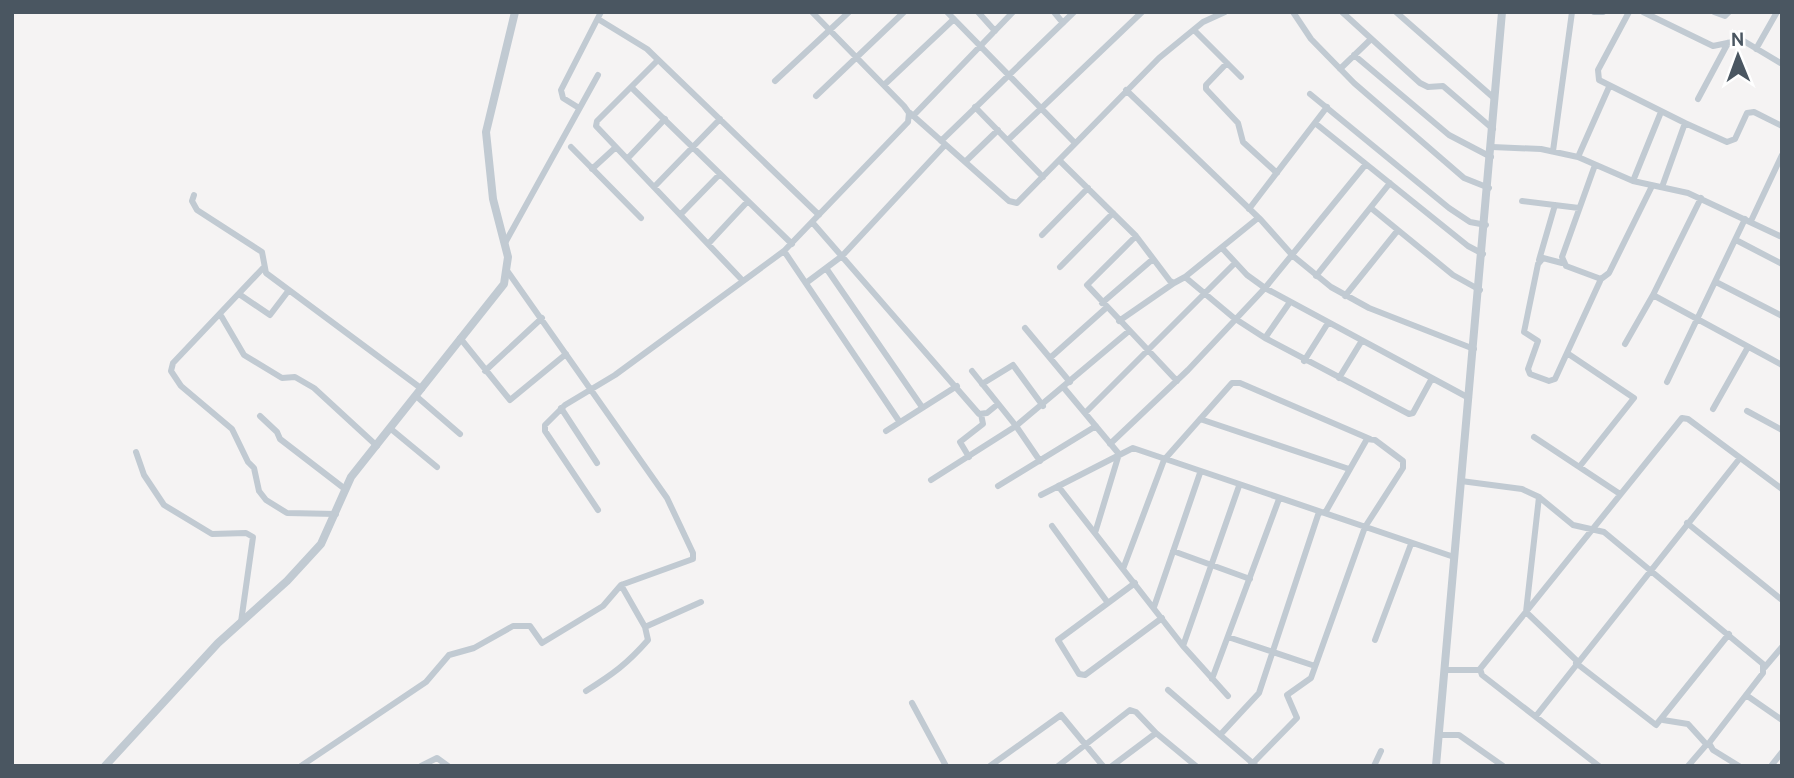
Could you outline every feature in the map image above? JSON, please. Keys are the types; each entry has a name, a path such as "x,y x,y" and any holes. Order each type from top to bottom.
{"street":[{"path":"105,766 241,622 321,544 345,489 504,284 508,272 505,243 493,199 486,132 515,12"},
{"path":"812,12 911,115 1013,203 1022,199 1126,90 1194,30 1215,14 1225,12"},
{"path":"775,81 849,12"},
{"path":"816,96 904,12"},
{"path":"947,12 1075,143"},
{"path":"978,12 995,32"},
{"path":"598,510 545,431 545,425 561,408 590,390 792,244 908,122 911,115 1013,12"},
{"path":"1054,12 1063,23"},
{"path":"806,283 842,256 975,107 1074,12"},
{"path":"1008,141 1142,12"},
{"path":"1293,12 1311,39 1340,69 1464,178 1489,188"},
{"path":"1342,12 1423,85 1443,86 1493,129"},
{"path":"1396,12 1495,99"},
{"path":"1436,766 1486,225 1502,12"},
{"path":"1553,151 1572,12"},
{"path":"1594,12 1603,12"},
{"path":"1629,12 1598,70 1599,80 1727,142 1735,139 1746,113 1754,112 1782,126"},
{"path":"1643,12 1713,46 1719,47 1729,41 1742,40 1781,62"},
{"path":"1714,12 1725,16 1729,12"},
{"path":"1756,49 1777,12"},
{"path":"579,108 563,97 561,90 599,15 637,41 658,60 819,215"},
{"path":"884,85 954,19"},
{"path":"1194,30 1241,77"},
{"path":"1340,69 1370,40"},
{"path":"1698,99 1729,41"},
{"path":"1354,55 1449,135 1491,152 1553,151 1578,158 1633,181 1701,198 1782,237"},
{"path":"658,60 596,122 597,128 743,281"},
{"path":"1227,63 1208,82 1206,89 1238,123 1243,142 1277,173"},
{"path":"505,243 598,75"},
{"path":"631,87 792,244"},
{"path":"1578,158 1609,87"},
{"path":"1126,90 1316,276 1345,296 1392,318 1474,349"},
{"path":"1310,94 1449,208 1470,222 1486,225"},
{"path":"975,107 1043,177"},
{"path":"1250,209 1327,107"},
{"path":"1633,181 1661,112"},
{"path":"628,158 664,119"},
{"path":"655,186 720,119"},
{"path":"1315,123 1468,246 1483,254"},
{"path":"1662,187 1685,123"},
{"path":"965,162 998,131"},
{"path":"571,147 640,218"},
{"path":"593,169 616,147"},
{"path":"1667,382 1735,240 1782,155"},
{"path":"1059,160 1136,236 1174,283"},
{"path":"1110,444 1177,381 1265,288 1366,164"},
{"path":"1562,263 1595,165"},
{"path":"681,214 720,174"},
{"path":"1316,276 1390,183"},
{"path":"1555,205 1539,260 1524,332 1538,341 1528,372 1553,381 1601,279 1609,273 1652,186"},
{"path":"1042,235 1088,188"},
{"path":"194,195 192,201 197,210 262,252 266,273 419,392 460,434"},
{"path":"1625,344 1653,295 1701,198"},
{"path":"709,243 748,201"},
{"path":"1521,201 1579,208"},
{"path":"1371,208 1453,275 1480,290"},
{"path":"1060,267 1113,213"},
{"path":"1119,321 1185,277 1258,218"},
{"path":"812,222 981,414 983,424 960,442 969,457"},
{"path":"1345,296 1398,230"},
{"path":"1136,236 1087,283 1088,288 1177,381"},
{"path":"1735,240 1782,264"},
{"path":"1222,248 1235,263 1265,288 1431,380 1469,398"},
{"path":"784,251 899,421"},
{"path":"1539,260 1548,258 1601,279"},
{"path":"1050,358 1153,259"},
{"path":"1085,413 1148,352 1202,293 1235,263"},
{"path":"264,267 173,363 173,375 186,390 232,429 255,470 258,486 266,500 287,513 336,514"},
{"path":"826,268 922,407"},
{"path":"301,766 426,682 449,655 469,650 508,628 522,624 530,625 542,643 603,606 621,585 687,564 693,559 693,553 667,498 508,272"},
{"path":"1185,277 1234,318 1265,338 1409,414 1431,380"},
{"path":"1716,282 1782,316"},
{"path":"239,294 270,316 289,290"},
{"path":"1653,295 1661,302 1699,319 1782,365"},
{"path":"1265,338 1290,302"},
{"path":"220,314 244,355 282,378 296,377 314,388 377,446"},
{"path":"485,371 542,318"},
{"path":"1304,360 1328,323"},
{"path":"1025,328 1070,382"},
{"path":"931,480 1043,406 1129,331"},
{"path":"460,338 512,401 566,354"},
{"path":"1339,378 1361,342"},
{"path":"1713,409 1748,347"},
{"path":"1567,353 1634,398 1580,466"},
{"path":"982,384 1013,365 1043,406"},
{"path":"972,370 1040,461"},
{"path":"1123,569 1164,460 1229,385 1236,382 1370,439 1399,458 1404,465 1365,527 1309,681 1287,695 1297,718 1253,765 1168,690"},
{"path":"886,431 957,386"},
{"path":"1064,388 1118,454"},
{"path":"981,414 998,404"},
{"path":"561,408 597,463"},
{"path":"1747,411 1782,430"},
{"path":"260,416 277,432 280,439 345,489"},
{"path":"1479,670 1682,418 1688,419 1782,489"},
{"path":"1200,419 1349,469"},
{"path":"998,486 1096,426"},
{"path":"391,429 437,467"},
{"path":"1534,437 1620,495"},
{"path":"1220,735 1256,698 1322,512 1364,442 1370,439"},
{"path":"1041,495 1118,454 1133,449 1454,557"},
{"path":"136,452 144,475 164,505 212,534 246,533 253,537 241,622"},
{"path":"1096,533 1118,454"},
{"path":"1536,716 1740,458"},
{"path":"1154,607 1200,473"},
{"path":"1461,481 1512,486 1539,497 1573,525 1604,533 1765,667"},
{"path":"1058,486 1183,646 1228,696"},
{"path":"1183,646 1239,486"},
{"path":"1526,612 1539,497"},
{"path":"1212,679 1279,499"},
{"path":"1687,523 1781,598"},
{"path":"1052,526 1108,603"},
{"path":"1375,640 1411,544"},
{"path":"1173,551 1250,579"},
{"path":"1135,583 1058,640 1080,675 1086,675 1162,618"},
{"path":"586,691 627,665 632,654 647,642 645,627 621,585"},
{"path":"645,627 701,602"},
{"path":"1526,612 1577,662 1654,725 1662,720 1729,635"},
{"path":"1228,637 1315,666"},
{"path":"1688,766 1782,647"},
{"path":"1444,670 1479,670 1599,766"},
{"path":"1746,695 1782,720"},
{"path":"912,703 946,766"},
{"path":"1058,766 1130,710 1136,712 1156,733 1196,766"},
{"path":"990,766 1061,715 1103,766"},
{"path":"1662,720 1691,726 1713,750 1739,766"},
{"path":"1111,766 1156,733"},
{"path":"1439,735 1460,736 1503,766"},
{"path":"1374,766 1381,751"},
{"path":"1771,766 1782,752"},
{"path":"421,766 436,758 448,766"}]}
